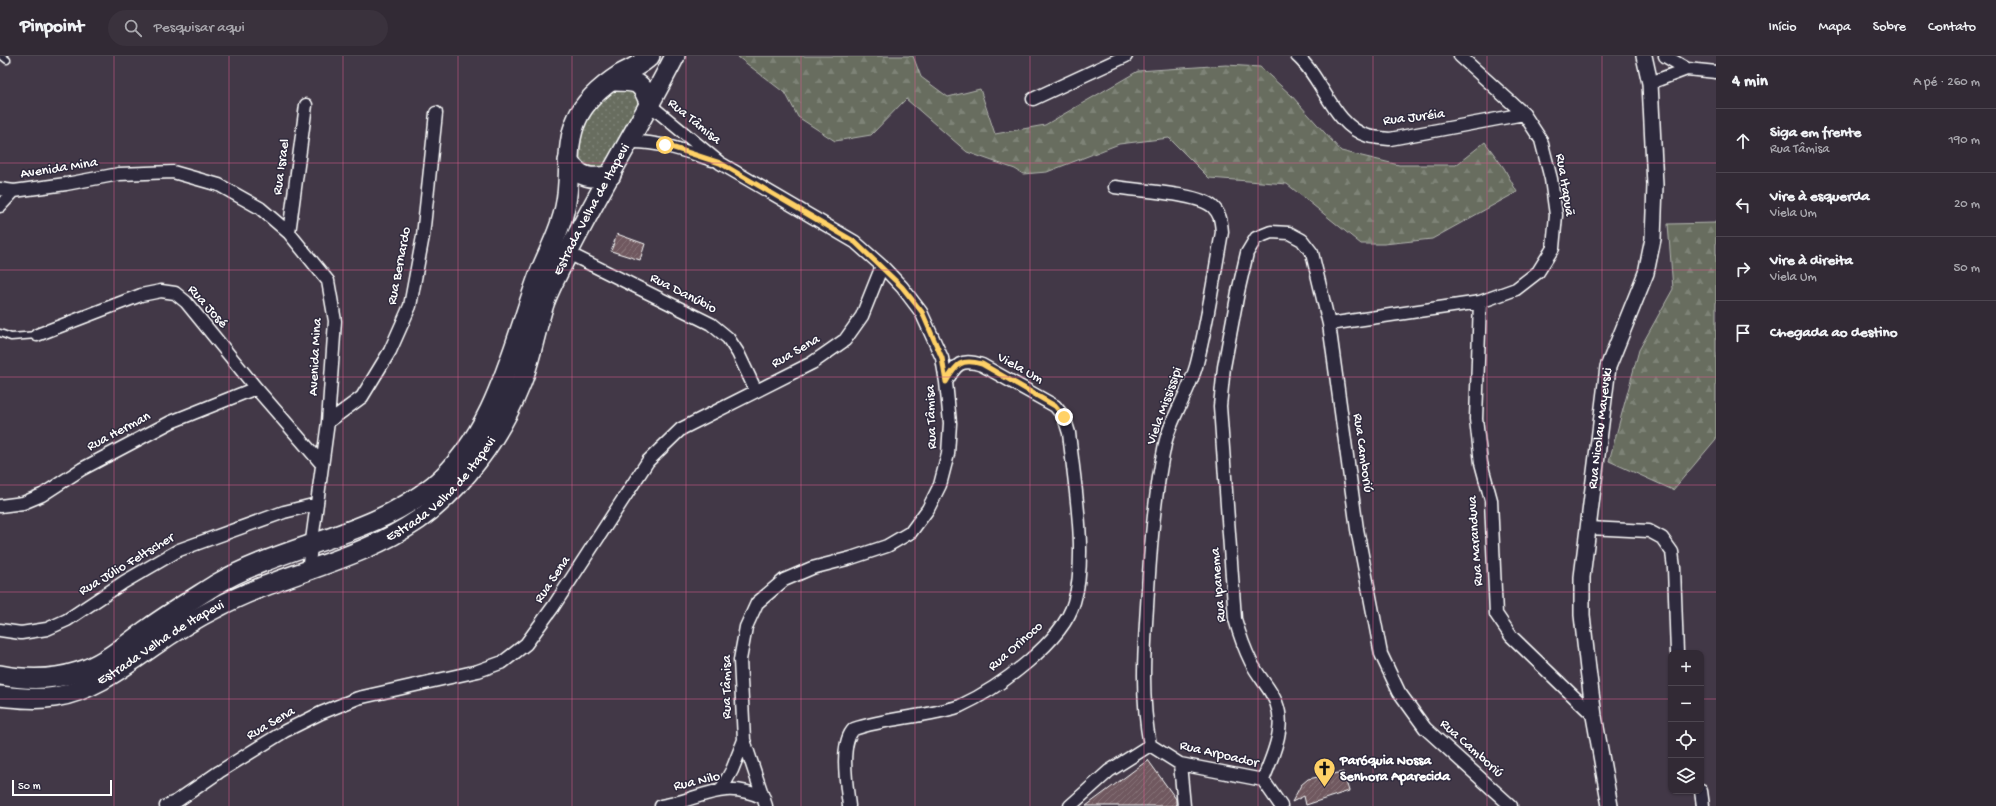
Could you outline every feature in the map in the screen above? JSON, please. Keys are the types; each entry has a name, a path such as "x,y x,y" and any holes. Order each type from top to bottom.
{"main road":[{"name":"Estrada Velha de Itapevi","path":"0,675 24,679 79,672 109,657 148,629 219,583 270,560 382,518 411,501 435,484 458,459 477,431 505,375 543,264 562,221 566,204 570,144 577,118 593,96 622,74 634,69 650,56"},
{"name":"Estrada Velha de Itapevi","path":"0,696 54,698 81,691 108,677 169,635 217,607 278,581 358,552 393,536 421,518 473,468 494,439 520,386 544,303 568,253 650,105 675,56"},
{"path":"612,81 632,81 638,84 644,90 650,105"},
{"path":"568,161 574,170 587,178 600,178 611,175"}],"street":[{"path":"1033,100 1126,56"},
{"name":"Rua Juréia","path":"1297,56 1305,63 1330,103 1352,128 1368,136 1390,139 1524,114"},
{"name":"Rua Itapuã","path":"1329,324 1480,302 1516,289 1538,272 1553,248 1556,215 1551,179 1541,140 1524,114 1460,56"},
{"name":"Rua Nicolau Mayevski","path":"1610,806 1594,716 1582,615 1582,576 1589,528 1590,499 1608,367 1646,273 1653,239 1655,185 1650,83 1644,56"},
{"path":"1665,56 1687,69 1716,72"},
{"path":"1650,83 1687,69"},
{"name":"Rua Israel","path":"289,233 306,105"},
{"name":"Rua Tâmisa","path":"650,105 720,163 855,242 882,266 902,287 922,312 942,358 946,382 950,422 948,454 940,485 928,509 911,532 887,546 851,558 812,568 784,580 757,603 746,627 740,660 744,740 765,802"},
{"name":"Rua Bernardo","path":"328,422 362,397 390,351 410,306 423,236 436,112"},
{"name":"Rua Tâmisa","path":"629,142 647,141 665,145 720,163"},
{"name":"Avenida Mina","path":"0,206 14,191 66,184 119,174 173,172 220,185 260,208 289,233 328,281 335,321 328,422 321,463 308,570"},
{"name":"Viela Mississipi","path":"1115,187 1199,199 1212,206 1220,216 1222,232 1197,363 1190,384 1165,442 1158,490 1150,564 1143,664 1144,717 1150,745"},
{"path":"0,189 14,191"},
{"name":"Rua Camboriú","path":"1224,367 1243,268 1247,253 1256,238 1271,232 1289,233 1302,240 1312,253 1329,324 1357,529 1381,654 1399,692 1425,728 1511,806"},
{"name":"Rua Danúbio","path":"568,253 711,324 728,338 738,353 756,391"},
{"name":"Rua Sena","path":"166,806 177,801 219,772 285,731 321,713 358,698 478,671 503,662 526,644 553,607 648,460 681,429 812,363 845,340 862,316 882,266"},
{"name":"Rua José","path":"37,335 141,295 161,291 175,293 186,302 256,388 321,463"},
{"name":"Rua Maranduva","path":"1480,302 1476,419 1480,463 1491,500 1496,614 1511,636 1594,716"},
{"name":"Viela Um","path":"946,382 954,368 961,362 971,361 982,364 1055,406 1064,417 1069,433"},
{"name":"Rua Ipanema","path":"1224,367 1220,406 1235,618 1251,663 1276,702 1280,729 1275,749 1263,780"},
{"name":"Rua Herman","path":"0,506 23,503 42,495 82,468 171,422 256,388"},
{"name":"Rua Orinoco","path":"849,806 846,773 846,748 847,739 854,730 959,707 1009,677 1055,634 1064,622 1074,603 1079,582 1080,548 1069,433"},
{"name":"Rua Júlio Feltscher","path":"0,630 21,633 47,629 67,620 124,582 179,550 284,512 317,504"},
{"path":"1589,528 1649,531 1662,538 1672,552 1677,650"},
{"path":"721,790 732,770 744,740"},
{"path":"1070,806 1109,771 1150,745"},
{"name":"Rua Arpoador","path":"1150,745 1180,764 1263,780"},
{"path":"1180,764 1184,806"},
{"path":"1263,780 1281,806"},
{"name":"Rua Nilo","path":"661,806 721,790 736,789 749,791 765,802"},
{"path":"1701,794 1703,806"}],"lane":[{"name":"Rua José","path":"0,332 11,337 37,335"}],"green space":[{"path":"913,56 921,77 948,97 980,89 995,134 1045,125 1138,71 1226,65 1260,67 1291,95 1341,151 1399,165 1456,165 1485,142 1504,168 1517,192 1432,239 1384,244 1361,244 1287,184 1209,178 1169,138 1119,144 1047,172 1023,174 1015,169 967,152 906,99 871,135 835,141 798,117 786,94 738,57"},
{"path":"628,85 642,101 610,162 599,169 585,164 580,158 580,137 583,123 606,92"},
{"path":"1716,220 1716,439 1673,490 1609,461 1639,350 1673,289 1668,224 1715,223"}],"building":[{"path":"617,234 645,244 640,260 611,251"},
{"path":"1148,760 1176,799 1176,806 1086,806"},
{"name":"Paróquia Nossa Senhora Aparecida","path":"1343,772 1349,791 1306,805 1304,796 1292,802 1301,785 1308,779"}],"place":[{"name":"Paróquia Nossa Senhora Aparecida","path":"1324,788"}],"route":[{"path":"665,145 720,163 855,242 882,266 902,287 922,312 942,358 946,382 954,368 961,362 971,361 982,364 1055,406 1064,417"}]}
